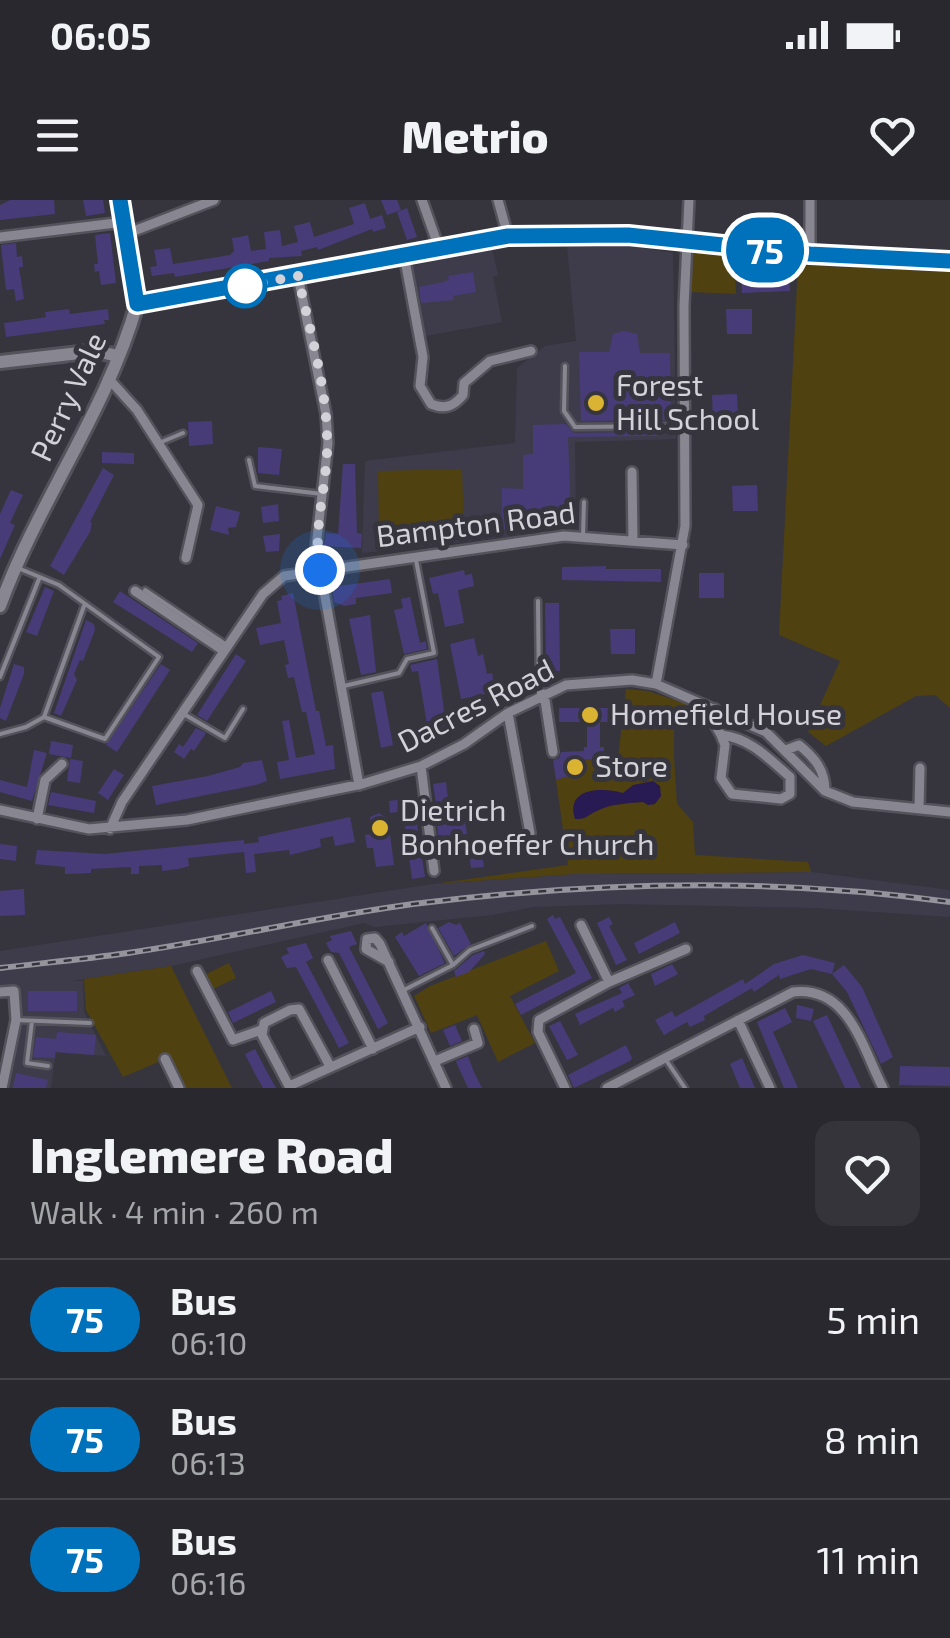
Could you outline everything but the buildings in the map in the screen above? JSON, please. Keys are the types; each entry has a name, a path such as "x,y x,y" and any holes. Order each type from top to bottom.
{"street":[{"name":"Perry Vale","path":"0,606 14,567 108,378 137,304 120,200"},
{"path":"0,237 125,228 214,200"},
{"path":"422,200 439,248"},
{"path":"498,200 508,236"},
{"path":"656,684 683,546 689,200"},
{"path":"810,200 810,254"},
{"path":"137,304 508,236 628,235 810,254 950,261"},
{"path":"404,256 423,357 420,386 431,404 446,408 454,404 464,392 464,383 490,362 531,351"},
{"path":"298,276 326,414 328,443 316,547 358,784"},
{"path":"0,362 97,351 116,356"},
{"path":"108,378 137,410 198,505 186,558"},
{"path":"632,472 633,540"},
{"name":"Bampton Road","path":"110,829 122,802 226,649 264,594 284,576 564,536 683,546"},
{"path":"140,590 226,649"},
{"name":"Dacres Road","path":"0,810 89,830 187,820 358,784 421,766 541,695 576,682 641,680 766,732 825,791 853,802 920,810"},
{"path":"541,695 553,752"},
{"path":"715,709 713,721 724,745 720,778 732,794 780,799 790,794 790,777 772,761 741,737 722,735"},
{"path":"508,713 530,832"},
{"path":"37,819 44,780 62,764"},
{"path":"421,766 434,871"},
{"path":"920,768 920,810 950,812"},
{"path":"580,926 609,982"},
{"path":"566,1088 538,1032 538,1023 609,982 686,949"},
{"path":"328,960 373,1048"},
{"path":"389,962 446,1088"},
{"path":"198,971 233,1040 261,1030 264,1023 290,1010 299,1010 330,1066"},
{"path":"0,992 14,991 16,1020 2,1088"},
{"path":"607,1088 625,1084 792,992 806,991 843,1008 883,1088"},
{"path":"738,1020 770,1088"},
{"path":"261,1030 290,1087 420,1027"},
{"path":"434,1061 478,1044 474,1028"},
{"path":"165,1059 180,1088"}],"lane":[{"path":"564,366 564,411 575,427 686,426"},
{"path":"160,444 183,433"},
{"path":"248,460 255,486 322,494"},
{"path":"583,536 584,502"},
{"path":"340,687 399,673 407,659 434,653 415,557"},
{"path":"14,567 59,585 159,657 105,740 44,716"},
{"path":"0,676 40,577"},
{"path":"538,601 541,695"},
{"path":"0,734 26,727 44,716 84,606"},
{"path":"182,713 225,738 243,708"},
{"path":"404,990 453,965 470,950 532,926"},
{"path":"432,928 453,965"},
{"path":"16,1020 90,1024"},
{"path":"32,1020 27,1063 48,1066"},
{"path":"666,1060 685,1088"}],"shaded area":[{"name":"Forest Hill School","path":"567,245 631,246 673,253 676,439 575,442 576,523 508,537 362,553 365,461 515,443 517,368 545,346 576,341"},
{"path":"492,248 502,322 426,336 411,266"},
{"path":"693,249 734,254 736,294 690,292"},
{"path":"798,265 950,272 950,708 935,695 916,696 826,746 808,732 840,661 779,635"},
{"path":"462,469 464,530 379,532 378,471"},
{"path":"626,689 648,691 687,704 674,720 674,757 677,804 693,822 695,855 808,862 811,872 575,874 433,884 568,865 556,780 580,772 580,759 618,758"},
{"path":"653,781 660,786 661,796 655,804 615,805 575,819 575,801 587,792 623,793 633,785"},
{"path":"811,872 950,890 950,917 817,908 621,904 533,907 374,927 364,923 171,966 71,981 83,981 84,1012 106,1056 56,1052 51,1088 2,1088 14,1032 11,999 0,999 0,951 433,884 575,874"},
{"path":"546,941 559,971 510,996 535,1043 498,1062 477,1015 431,1033 414,996 430,986"},
{"path":"229,963 236,978 213,989 206,974"},
{"path":"171,966 232,1088 184,1088 168,1058 123,1077 86,1010 84,979"}],"railway":[{"path":"0,968 128,953 413,904 547,891 749,886 950,902"}],"bus line":[{"name":"75","path":"120,200 137,304 508,236 628,235 810,254 950,261"}],"place":[{"name":"Forest Hill School","path":"596,403"},
{"name":"Homefield House","path":"590,715"},
{"name":"Store","path":"575,767"},
{"name":"Dietrich Bonhoeffer Church","path":"380,828"}],"route":[{"path":"245,286 298,276 326,414 328,443 316,547 320,570"}]}
